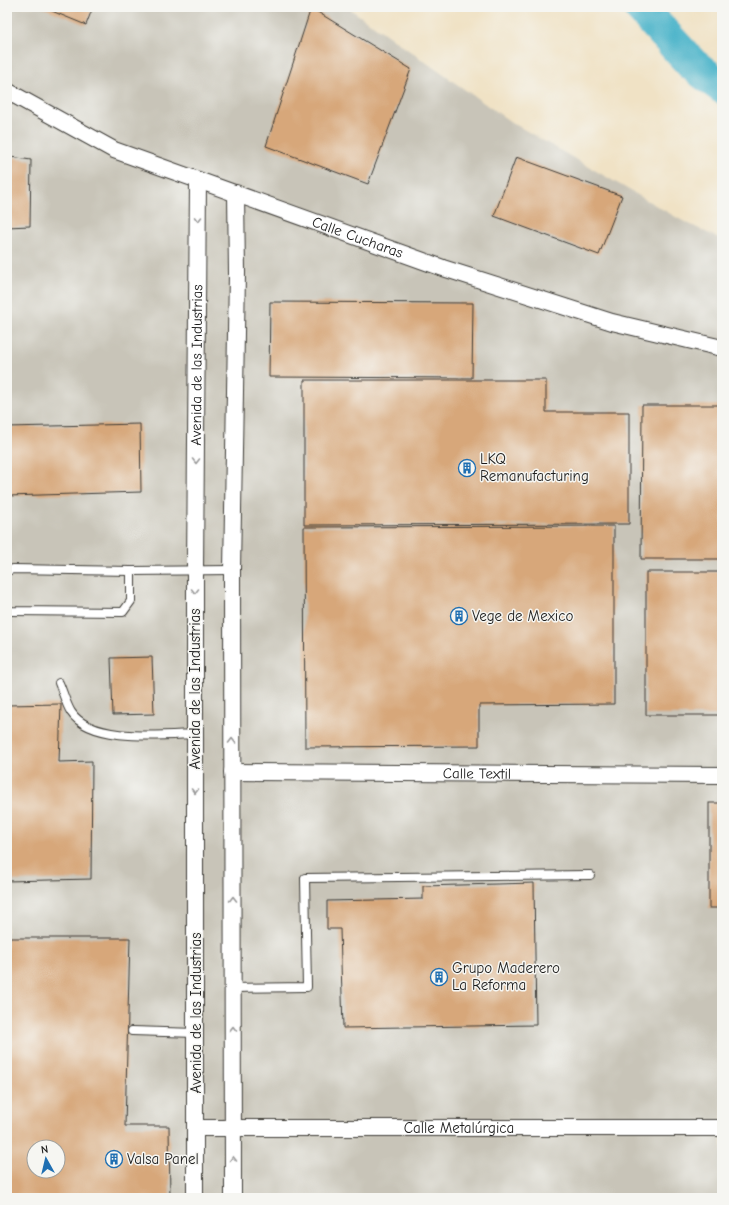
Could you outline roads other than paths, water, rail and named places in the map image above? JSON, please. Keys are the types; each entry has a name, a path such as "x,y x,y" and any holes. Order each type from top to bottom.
{"street":[{"name":"Calle Cucharas","path":"7,91 114,150 236,194 444,268 612,322 722,348"},
{"name":"Avenida de las Industrias","path":"195,1198 195,571 198,180"},
{"path":"233,1198 232,570 236,194"},
{"name":"Calle Textil","path":"232,772 722,775"},
{"name":"Calle Metalúrgica","path":"196,1128 722,1128"}],"lane":[{"path":"7,571 13,569 131,571 232,570"},
{"path":"7,609 11,611 123,612 131,602 131,571"},
{"path":"60,683 71,712 86,726 118,734 195,734"},
{"path":"233,988 306,987 305,878 590,875"},
{"path":"132,1031 196,1033"}],"waterway":[{"path":"640,7 692,64 722,87"}],"place":[{"name":"LKQ Remanufacturing","path":"467,468"},
{"name":"Vege de Mexico","path":"459,616"},
{"name":"Grupo Maderero La Reforma","path":"439,977"},
{"name":"Valsa Panel","path":"114,1159"}]}
